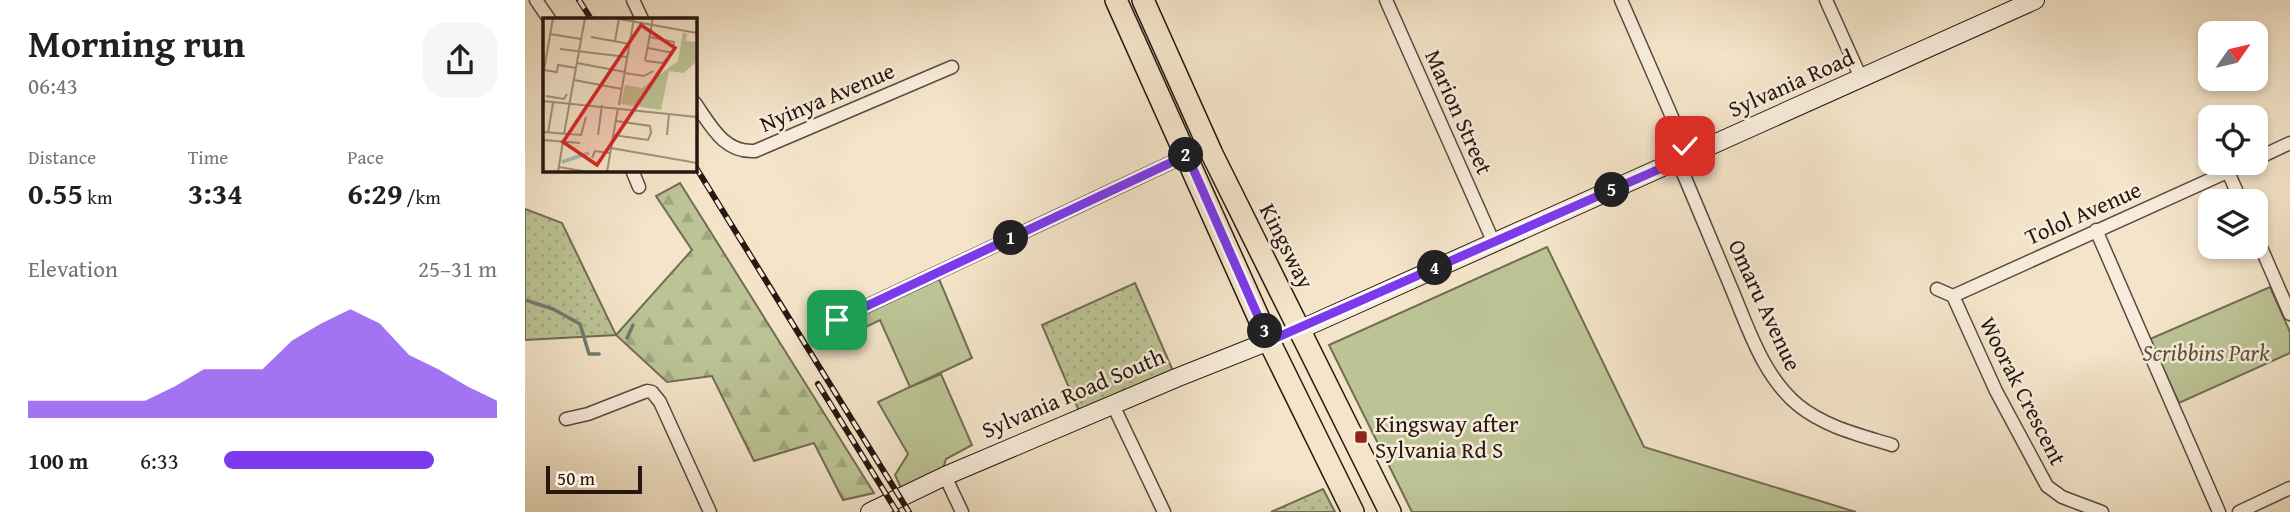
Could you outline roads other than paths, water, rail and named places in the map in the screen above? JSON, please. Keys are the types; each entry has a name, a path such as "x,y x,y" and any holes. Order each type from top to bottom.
{"main road":[{"path":"1116,0 1269,341 1353,512"},
{"name":"Kingsway","path":"1143,0 1212,154 1390,512"},
{"name":"Sylvania Road South","path":"1269,341 1299,330"}],"street":[{"path":"525,3 534,0 548,18"},
{"path":"633,0 642,18"},
{"name":"Marion Street","path":"1386,0 1493,242"},
{"name":"Omaru Avenue","path":"1621,0 1758,352 1776,384 1815,417 1892,445"},
{"path":"1826,0 1861,78"},
{"name":"Sylvania Road","path":"1299,330 1861,78 2011,5 2035,0"},
{"name":"Nyinya Avenue","path":"697,106 729,145 740,152 755,151 952,67"},
{"path":"2268,153 2290,143"},
{"path":"837,320 1187,155"},
{"path":"633,172 639,187"},
{"name":"Tolol Avenue","path":"1953,296 2221,175"},
{"path":"2096,230 2220,512"},
{"path":"2266,259 2290,314"},
{"path":"1937,289 1953,296"},
{"name":"Woorak Crescent","path":"1953,296 1996,391 2047,486 2062,497 2102,512"},
{"name":"Sylvania Road South","path":"870,512 944,476 1269,341"},
{"path":"566,419 588,414 647,391 652,393 660,402 710,512"},
{"path":"1113,405 1164,512"},
{"path":"944,476 962,512"},
{"path":"2239,512 2290,488"}],"waterway":[{"path":"525,300 553,309 580,324 589,354 599,354"},
{"path":"627,338 633,325"}],"railway":[{"path":"579,0 590,18"},
{"path":"697,169 909,512"},
{"path":"818,384 897,512"}],"place":[{"name":"Kingsway after Sylvania Rd S","path":"1361,437"}],"park label":[{"name":"Scribbins Park","path":"2206,353"}]}
